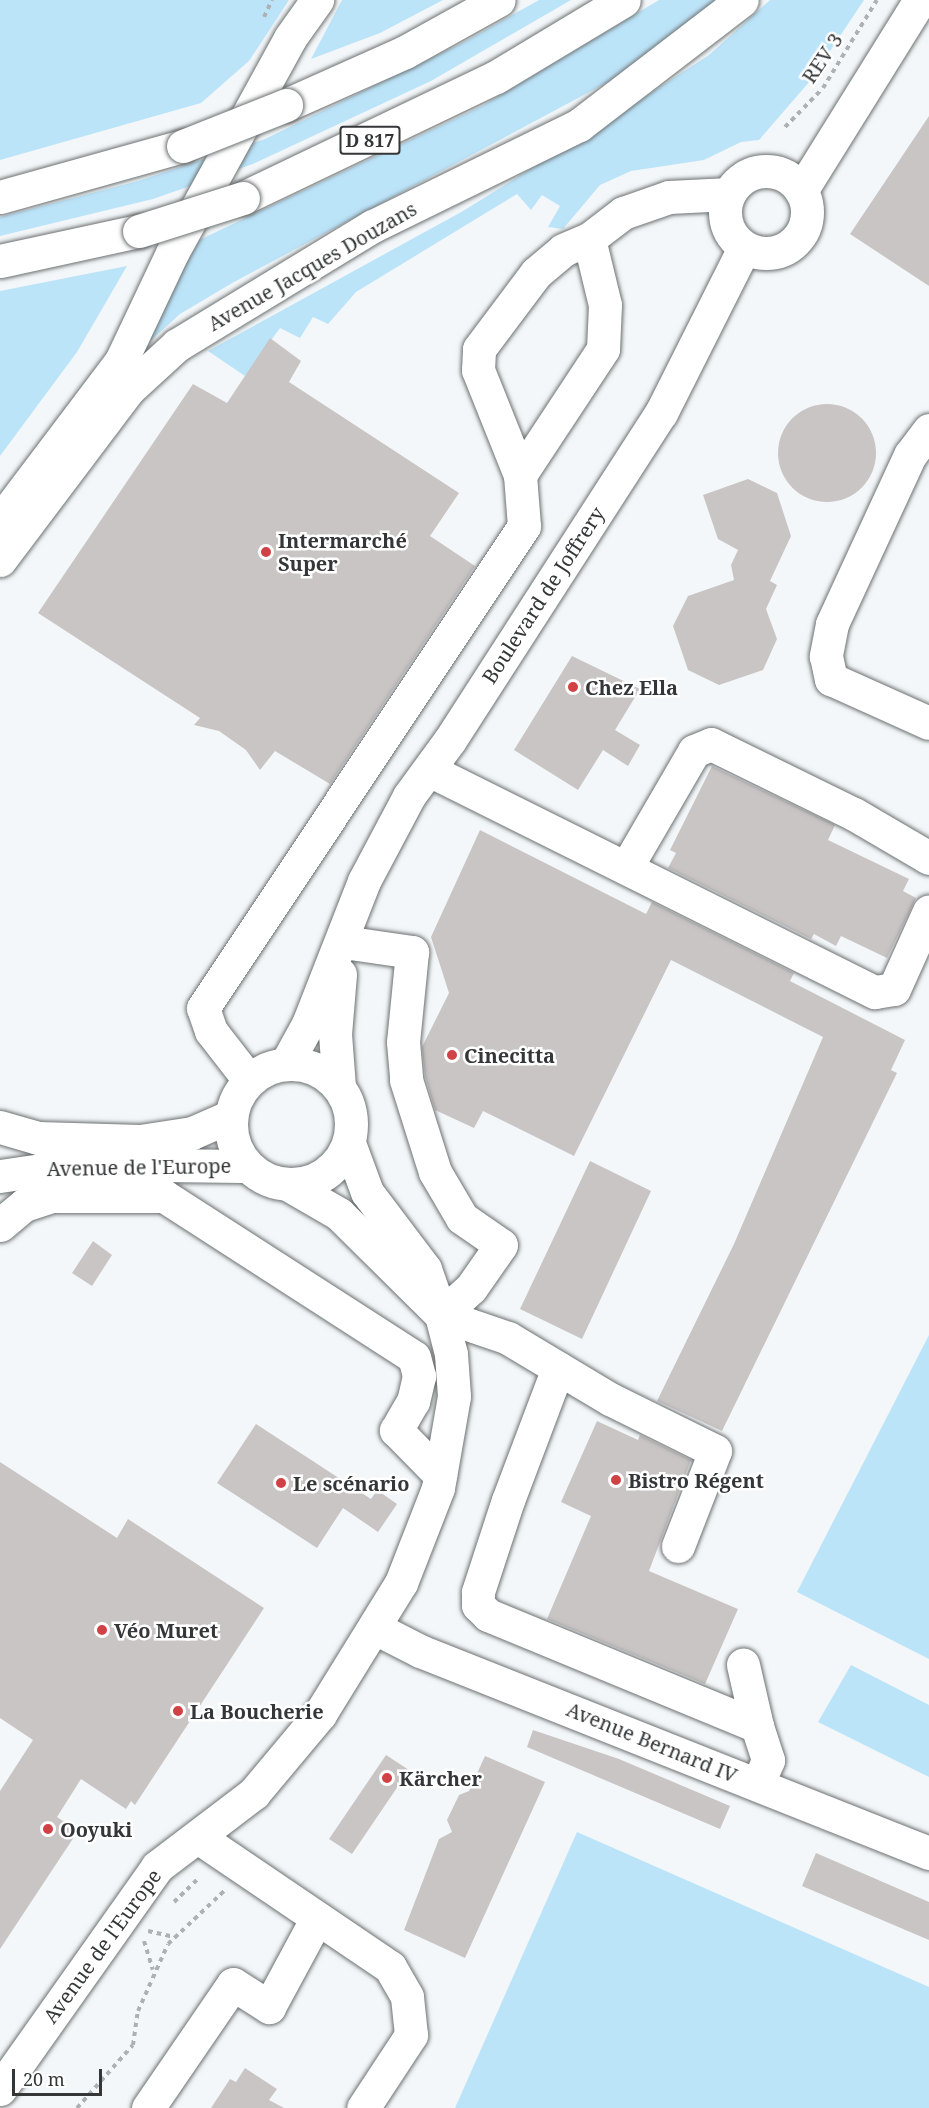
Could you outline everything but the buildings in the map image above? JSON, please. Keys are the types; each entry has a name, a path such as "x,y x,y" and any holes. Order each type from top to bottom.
{"street":[{"path":"0,521 121,362 178,243 290,38 317,0"},
{"path":"0,197 183,146 286,105 405,52 499,0"},
{"name":"D 817","path":"0,261 139,231 243,198 496,77 624,0"},
{"name":"Avenue Jacques Douzans","path":"0,560 129,389 177,345 373,226 579,125 742,0"},
{"path":"801,191 920,0"},
{"path":"767,171 786,177 801,191 807,218 795,242 770,253 744,248 727,227 727,204 741,179 767,171"},
{"path":"249,1080 211,1031 203,1008 524,526 520,475 478,370 479,349 536,273 563,250 589,239 623,213 669,197 727,204"},
{"path":"520,475 603,349 605,305 589,239"},
{"name":"Boulevard de Joffrery","path":"286,1064 308,1024 343,942 364,881 409,796 429,770 661,413 744,248"},
{"path":"929,430 910,455 832,624 826,656 831,679 929,723"},
{"path":"626,868 694,751 711,744 854,814 929,858"},
{"path":"429,770 875,992 894,989 929,911"},
{"path":"343,942 412,952 403,1042 406,1080 435,1172 462,1218 501,1245 471,1288 441,1315"},
{"name":"Boulevard de Joffrery","path":"339,1087 335,1034 343,942"},
{"path":"289,1185 326,1174 349,1143 352,1123 339,1087 315,1069 286,1064 249,1080 231,1116 232,1137 243,1166 262,1178 289,1185 339,1214 441,1315 507,1338 558,1368 715,1451 678,1546"},
{"name":"Avenue de l'Europe","path":"0,1127 38,1138 140,1141 192,1133 231,1116"},
{"name":"Avenue de l'Europe","path":"0,2089 157,1868 254,1793 320,1714 377,1629 401,1583 440,1475 454,1396 451,1354 441,1315 425,1269 367,1192 349,1143"},
{"name":"Avenue de l'Europe","path":"0,1176 82,1164 243,1166"},
{"path":"0,1225 24,1205 52,1196 164,1196 414,1357 419,1376 413,1401 396,1430 440,1475"},
{"path":"558,1368 508,1500 478,1592 478,1605 488,1615 757,1726"},
{"name":"Avenue Bernard IV","path":"377,1629 420,1651 929,1853"},
{"path":"744,1665 757,1726 768,1760 758,1784"},
{"path":"198,1837 390,1967 407,1997 411,2035 363,2108"},
{"path":"148,2108 233,1984 269,2007 316,1918"}],"path":[{"name":"REV 3","path":"785,127 823,88 876,0"},
{"path":"77,2108 133,2045 153,1970 174,1937 246,1871"},
{"path":"141,1929 174,1937"}],"shaded area":[{"path":"0,0 289,0 249,61 201,103 0,160"},
{"path":"342,0 443,0 380,33 311,59"},
{"path":"539,0 571,0 431,81 253,164 153,199 0,236 0,217 138,181 265,139 464,42"},
{"path":"659,0 723,0 623,74 234,282 180,314 146,345 195,242 482,106"},
{"path":"770,0 864,0 810,81 759,140 741,142 704,160 631,171 600,185 563,229 548,227 560,206 542,195 531,210 517,194 356,292 328,324 313,317 300,338 280,328 245,376 208,351 463,211 606,122 709,55"},
{"path":"127,266 77,352 0,456 0,291"},
{"path":"929,1335 929,1659 797,1592"},
{"path":"851,1665 929,1705 929,1777 818,1722"},
{"path":"577,1832 929,1987 929,2108 455,2108"}],"place":[{"name":"Intermarché Super","path":"266,552"},
{"name":"Chez Ella","path":"573,687"},
{"name":"Cinecitta","path":"452,1055"},
{"name":"Bistro Régent","path":"616,1480"},
{"name":"Le scénario","path":"281,1483"},
{"name":"Véo Muret","path":"102,1630"},
{"name":"La Boucherie","path":"178,1711"},
{"name":"Kärcher","path":"387,1778"},
{"name":"Ooyuki","path":"48,1829"}]}
